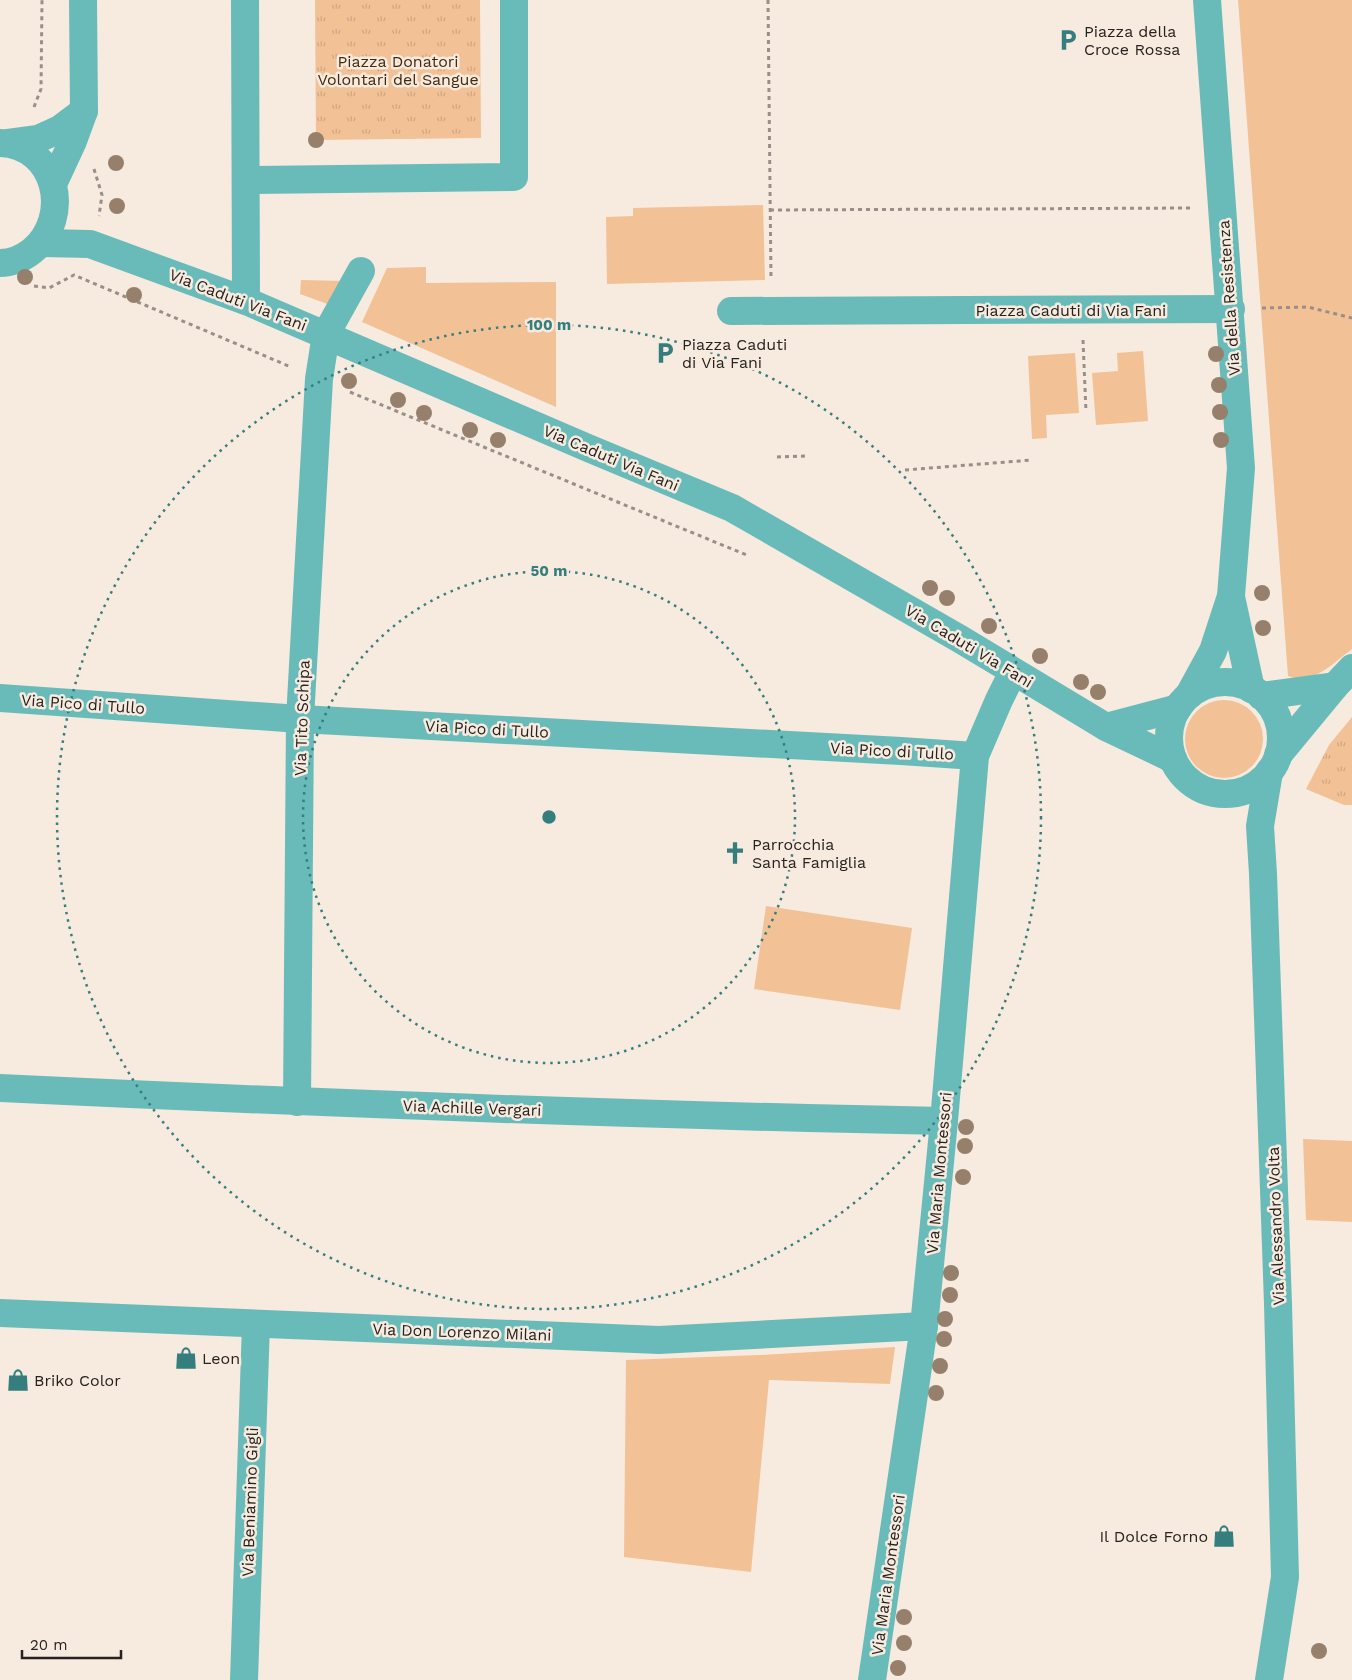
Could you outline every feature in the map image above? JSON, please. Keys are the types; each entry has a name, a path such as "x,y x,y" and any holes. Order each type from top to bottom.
{"street":[{"path":"0,264 26,256 42,243 52,225 55,194 84,111 83,0"},
{"path":"244,0 246,301"},
{"path":"246,180 514,177 514,0"},
{"name":"Via della Resistenza","path":"1184,702 1213,651 1230,596 1241,468 1231,309 1207,0"},
{"path":"4,143 38,139 60,129 84,111"},
{"name":"Via Caduti Via Fani","path":"4,143 28,152 43,166 55,194 94,234 588,448 732,508 960,639 1106,727 1173,759"},
{"name":"Via Caduti Via Fani","path":"42,243 94,234"},
{"name":"Via Tito Schipa","path":"297,1102 300,719 319,379 326,334 361,270"},
{"name":"Piazza Caduti di Via Fani","path":"731,311 1231,309"},
{"name":"Via della Resistenza","path":"1230,596 1256,692"},
{"name":"Via Maria Montessori","path":"872,1680 924,1326 944,1121 975,756 1013,672"},
{"path":"1256,692 1344,677"},
{"path":"1273,764 1281,739 1278,723 1272,708 1256,692 1235,684 1219,683 1203,687 1184,702 1172,720 1169,746 1173,759 1181,773 1193,784 1208,792 1225,794 1242,792 1257,784 1344,677"},
{"name":"Via Pico di Tullo","path":"0,698 300,719 975,756"},
{"path":"1106,727 1184,702"},
{"name":"Via Alessandro Volta","path":"1269,1680 1285,1577 1278,1294 1260,826 1273,764"},
{"name":"Via Achille Vergari","path":"0,1088 297,1102 638,1114 944,1121"},
{"name":"Via Don Lorenzo Milani","path":"0,1313 659,1340 924,1326"},
{"name":"Via Beniamino Gigli","path":"244,1680 256,1324"}],"path":[{"path":"32,113 42,89 42,0"},
{"path":"768,0 772,310"},
{"path":"93,166 102,195 94,234"},
{"path":"770,210 1223,208"},
{"path":"74,275 319,379 750,556"},
{"path":"1231,309 1308,307 1352,318"},
{"path":"1082,310 1086,412"},
{"path":"777,457 806,456"},
{"path":"905,470 1032,460"}],"green space":[{"name":"Piazza Donatori Volontari del Sangue","path":"315,0 480,0 481,138 316,140"},
{"path":"1238,0 1352,0 1352,649 1330,667 1306,678 1288,676"},
{"path":"763,205 765,280 607,284 606,217 633,216 633,208"},
{"path":"426,267 426,283 556,282 556,407 362,322 387,268"},
{"path":"301,280 345,281 333,306 300,294"},
{"path":"1143,351 1148,421 1096,425 1092,373 1118,371 1117,353"},
{"path":"1075,353 1079,413 1046,415 1047,438 1032,439 1028,356"},
{"path":"1224,700 1239,703 1256,717 1260,724 1263,739 1260,754 1246,771 1239,775 1224,778 1209,775 1192,761 1188,754 1185,739 1188,724 1202,707 1209,703"},
{"path":"1352,717 1352,805 1344,805 1306,789 1329,745"},
{"path":"766,906 912,928 900,1010 754,989"},
{"path":"1303,1139 1352,1141 1352,1222 1306,1220"},
{"path":"895,1347 890,1384 769,1380 751,1572 624,1557 626,1360"}],"place":[{"name":"Piazza della Croce Rossa","path":"1068,40"},
{"name":"Piazza Caduti di Via Fani","path":"665,353"},
{"name":"Parrocchia Santa Famiglia","path":"735,853"},
{"name":"Leon","path":"186,1358"},
{"name":"Briko Color","path":"18,1380"},
{"name":"Il Dolce Forno","path":"1224,1536"}]}
